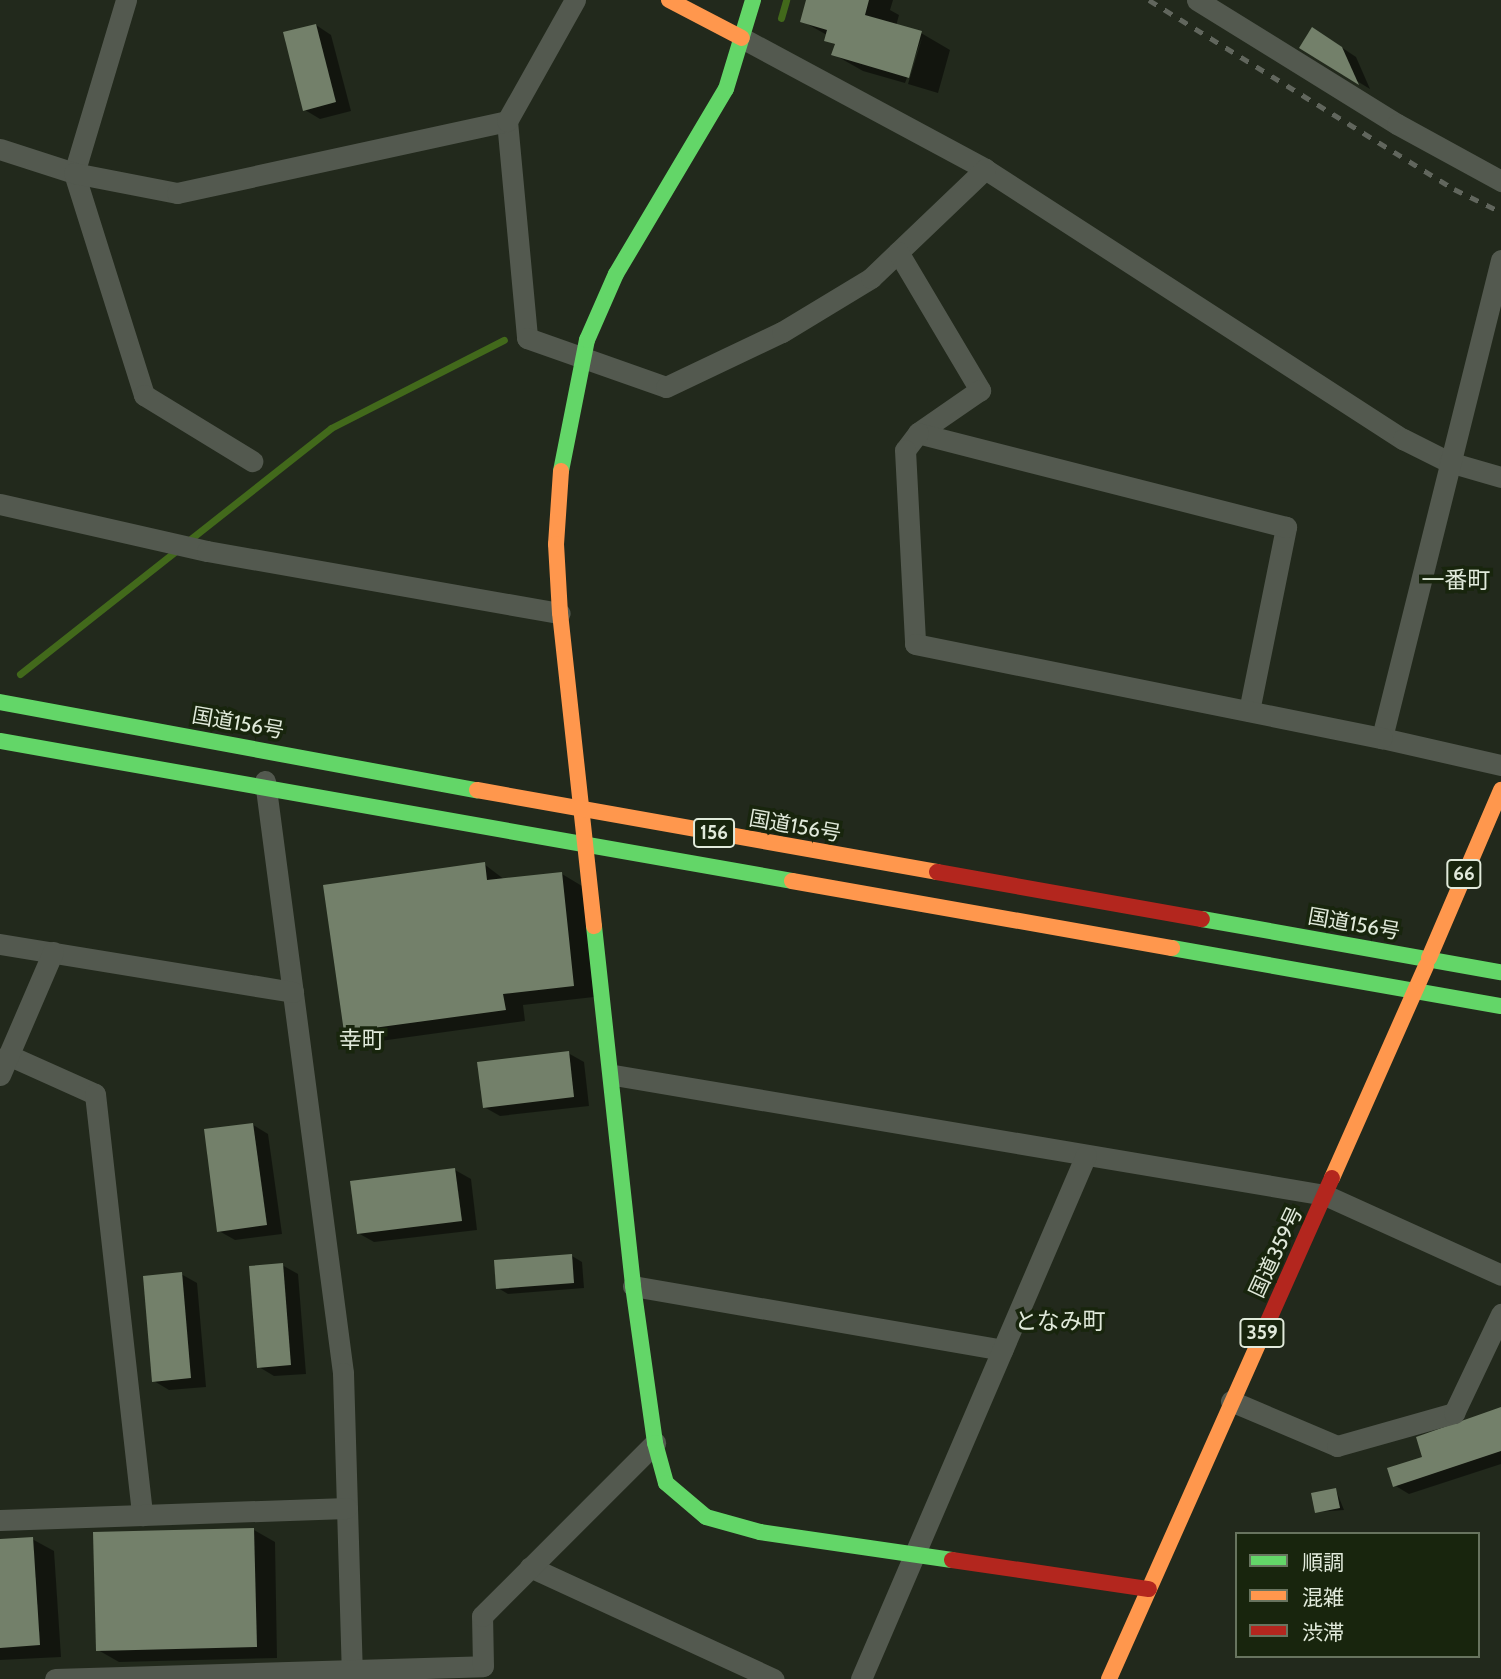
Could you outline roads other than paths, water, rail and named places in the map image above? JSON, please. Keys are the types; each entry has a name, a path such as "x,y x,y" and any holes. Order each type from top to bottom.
{"main road":[{"path":"669,0 743,38"},
{"path":"753,0 726,89 616,275 581,360 561,473 556,544 560,613 614,1074 633,1286 656,1443 666,1483 706,1517 760,1532 1149,1589"},
{"name":"国道156号","path":"0,702 261,748 583,810 1501,972"},
{"name":"156","path":"0,741 1501,1006"},
{"name":"66","path":"1429,958 1501,790"},
{"name":"国道359号","path":"1109,1679 1429,958"}],"street":[{"path":"126,0 74,173 144,395 252,461"},
{"path":"575,0 507,121 527,338 581,360 666,387 782,332 871,278 985,169"},
{"path":"1197,0 1397,124 1501,181"},
{"path":"743,38 985,169 1403,439 1449,461 1501,477"},
{"path":"0,149 74,173 177,193 507,121"},
{"path":"898,253 980,390 918,433 905,450 915,644 1382,738 1501,765"},
{"path":"1382,738 1501,260"},
{"path":"918,433 1286,527 1249,711"},
{"path":"0,504 207,551 560,613"},
{"path":"261,748 343,1373 352,1670"},
{"path":"0,944 293,992"},
{"path":"53,952 4,1065 95,1094 142,1515"},
{"path":"614,1074 1325,1195 1501,1275"},
{"path":"861,1679 1086,1155"},
{"path":"633,1286 1003,1350"},
{"path":"1231,1401 1337,1446 1454,1413 1501,1314"},
{"path":"54,1679 483,1667 482,1616 656,1443"},
{"path":"0,1520 347,1507"},
{"path":"530,1567 773,1679"}],"waterway":[{"path":"781,18 786,0"},
{"path":"188,541 331,428 504,340"},
{"path":"20,674 178,549"}],"railway":[{"path":"1149,0 1454,189 1501,212"}],"district":[{"name":"一番町","path":"1456,580"},
{"name":"幸町","path":"362,1040"},
{"name":"となみ町","path":"1060,1321"}]}
